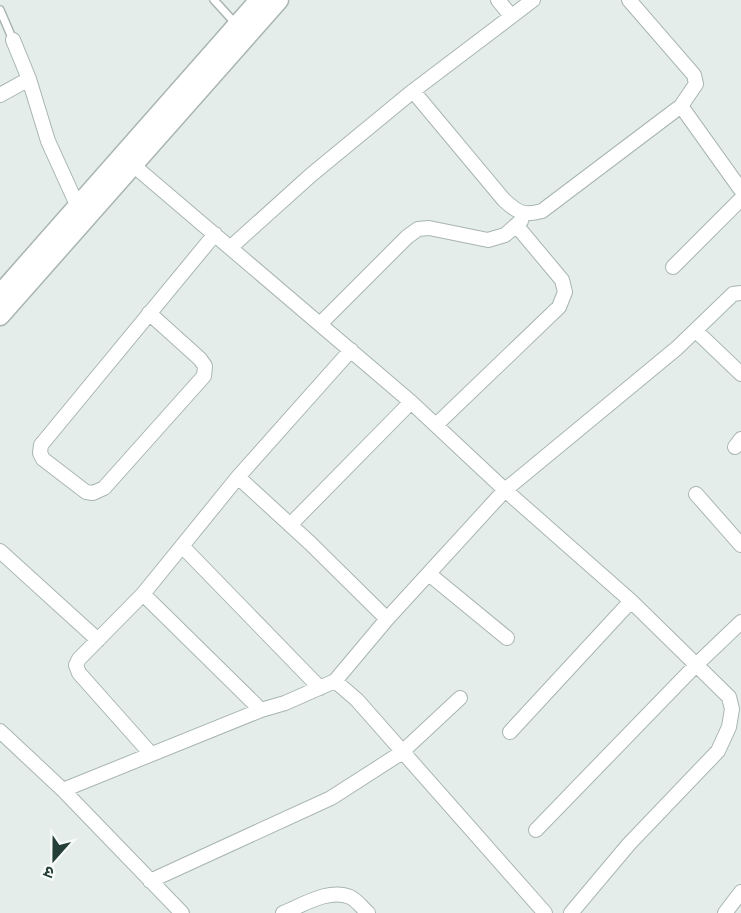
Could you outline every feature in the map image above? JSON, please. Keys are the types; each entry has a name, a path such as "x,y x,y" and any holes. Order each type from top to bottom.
{"street":[{"path":"0,316 259,0"},
{"path":"0,294 78,207 129,161 279,0"},
{"path":"498,0 512,16"},
{"path":"231,247 311,175 413,92 533,0"},
{"path":"320,324 407,237 418,229 429,228 488,240 505,235 529,215 542,211 681,106 696,84 694,75 629,0"},
{"path":"13,40 29,79 48,141 78,207"},
{"path":"0,94 29,79"},
{"path":"413,92 504,200 515,210 529,215"},
{"path":"681,106 741,190"},
{"path":"129,161 411,402 505,490 631,601 729,696 732,710 729,727 718,751 629,844 571,913"},
{"path":"673,267 741,199"},
{"path":"436,425 560,307 565,292 562,280 516,225"},
{"path":"149,313 200,359 205,366 204,376 104,488 93,493 86,492 43,459 40,453 41,445 149,313 215,234"},
{"path":"63,790 285,703 335,681 505,490 696,331 733,294 741,293"},
{"path":"696,331 741,374"},
{"path":"151,754 79,673 76,666 79,659 143,594 238,477 351,350"},
{"path":"290,525 411,402"},
{"path":"238,477 387,620"},
{"path":"696,494 741,544"},
{"path":"182,546 320,688"},
{"path":"0,551 98,640"},
{"path":"429,574 507,638"},
{"path":"143,594 261,711"},
{"path":"510,732 631,601"},
{"path":"536,830 696,665 741,622"},
{"path":"335,681 357,700 545,913"},
{"path":"150,881 331,798 402,753 460,698"},
{"path":"0,731 63,790 182,913"},
{"path":"725,913 741,892"},
{"path":"283,913 337,893 352,898 368,913"}],"lane":[{"path":"214,0 237,25"},
{"path":"0,10 13,40"}]}
